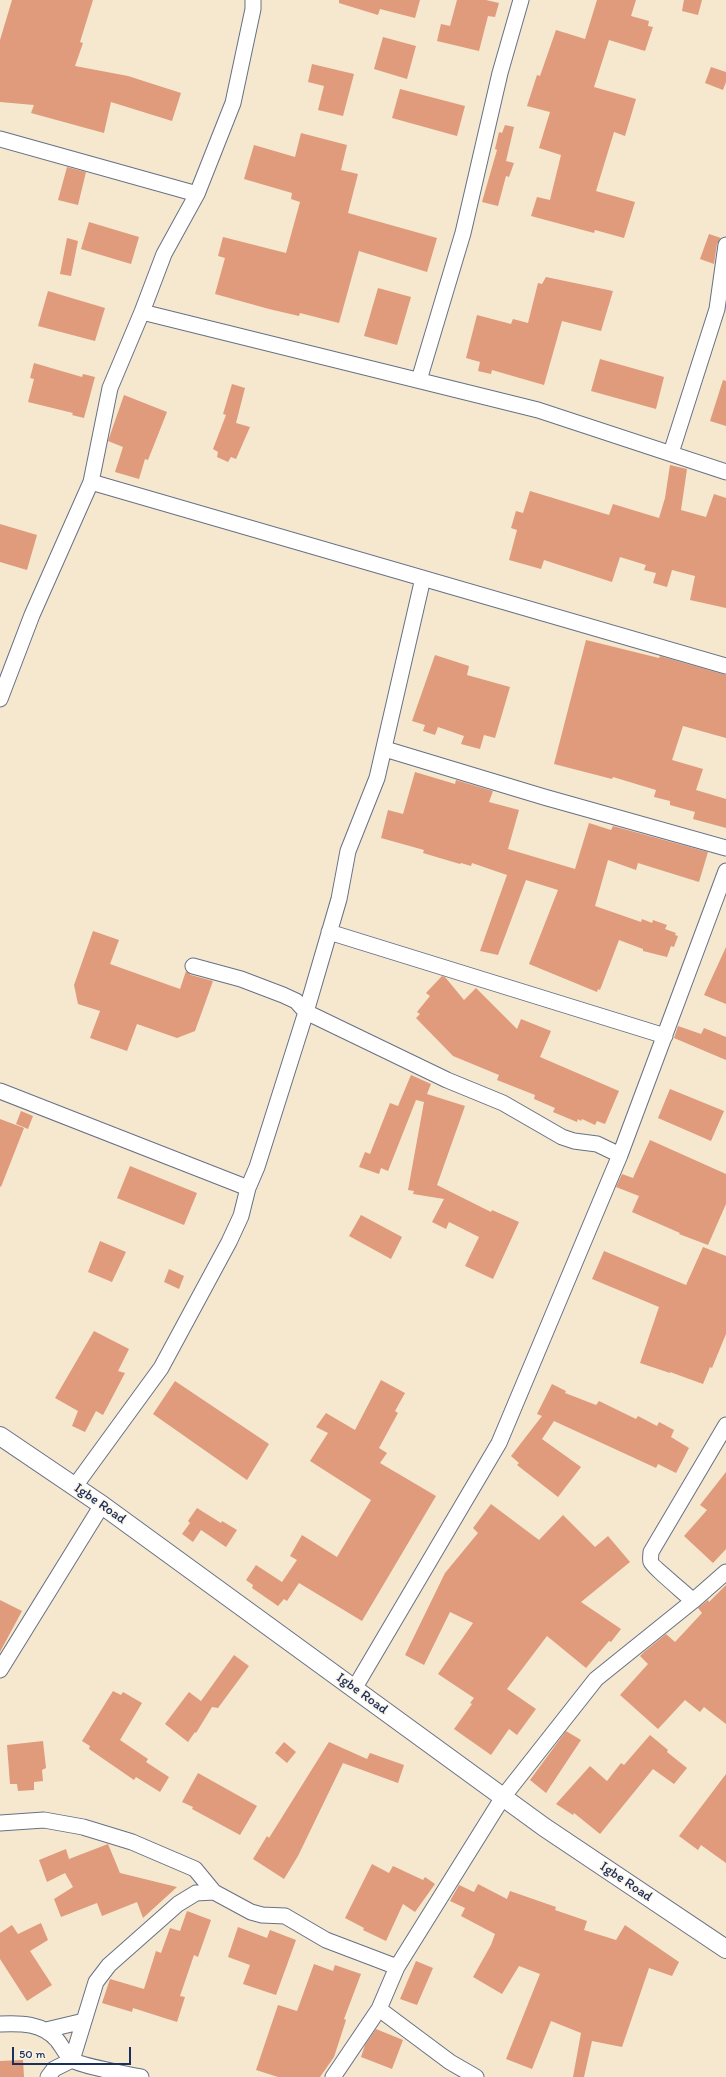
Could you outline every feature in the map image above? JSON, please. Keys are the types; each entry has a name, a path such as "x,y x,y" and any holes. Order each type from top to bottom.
{"street":[{"path":"0,699 32,615 91,482 110,388 142,312 164,254 197,194 234,103 253,9 253,0"},
{"path":"419,380 463,233 500,73 521,0"},
{"path":"0,139 197,194"},
{"path":"671,453 717,308 726,245"},
{"path":"142,312 538,410 726,472"},
{"path":"91,482 726,666"},
{"path":"75,1486 161,1368 229,1242 241,1216 248,1188 257,1167 306,1012 339,899 348,851 377,778 385,749 423,578"},
{"path":"385,749 544,797 726,848"},
{"path":"354,1689 499,1444 620,1155 726,871"},
{"path":"329,932 665,1036"},
{"path":"193,966 241,979 283,995 296,1001 306,1012 447,1080 503,1103 562,1137 574,1141 597,1144 620,1155"},
{"path":"0,1091 248,1188"},
{"path":"693,1601 675,1583 654,1566 651,1562 651,1552 726,1425"},
{"name":"Igbe Road","path":"0,1436 102,1505 544,1827 726,1949"},
{"path":"0,1670 102,1505"},
{"path":"333,2077 379,2009 397,1967 502,1797 596,1679 693,1601 726,1572"},
{"path":"0,1823 44,1820 83,1827 132,1842 195,1869 214,1892 251,1912 262,1915 286,1916 326,1940 397,1967"},
{"path":"48,2077 54,2069 72,2060 96,1982 109,1965 178,1904 196,1893 214,1892"},
{"path":"379,2009 450,2062 476,2077"},
{"path":"46,2030 84,2021"},
{"path":"0,2024 17,2023 34,2025 46,2030 56,2039 72,2060 141,2077"}],"building":[{"path":"12,0 93,0 80,42 83,43 75,66 128,76 181,93 172,121 111,102 104,133 31,113 34,105 0,102 0,40"},
{"path":"339,0 420,0 415,18 380,9 378,15 339,3"},
{"path":"457,0 486,0 499,3 495,17 488,16 479,51 437,41 441,24 450,26"},
{"path":"597,0 636,0 631,16 649,21 648,26 653,27 645,51 609,40 594,87 636,99 625,136 614,132 596,191 635,202 624,238 595,230 594,233 531,216 537,197 550,200 561,155 539,148 550,112 527,106 537,75 540,76 556,30 585,39"},
{"path":"684,0 702,0 698,15 682,11"},
{"path":"383,37 416,46 407,79 374,69"},
{"path":"312,64 354,74 343,116 318,110 324,86 308,82"},
{"path":"711,67 726,72 726,82 723,90 705,83"},
{"path":"400,89 465,106 457,136 392,118"},
{"path":"505,125 514,127 506,161 514,163 509,177 506,176 498,206 482,202 497,150 495,149 499,132 502,133"},
{"path":"301,133 347,145 341,170 358,174 348,213 437,238 427,272 359,251 339,323 300,313 299,316 269,309 215,294 225,258 218,256 223,237 286,253 300,202 291,199 292,193 244,179 254,145 295,157"},
{"path":"67,167 86,172 78,205 58,200"},
{"path":"89,222 139,237 131,264 81,249"},
{"path":"709,234 721,238 717,244 714,264 700,259"},
{"path":"67,238 78,241 71,276 60,274"},
{"path":"546,277 613,291 601,331 562,321 544,385 492,370 491,374 478,371 480,362 466,358 477,315 511,324 513,319 528,323 538,283 542,284"},
{"path":"378,288 411,297 397,345 364,336"},
{"path":"48,291 105,308 95,341 38,326"},
{"path":"600,359 664,377 656,409 591,391"},
{"path":"34,363 82,377 83,374 95,377 84,418 72,415 73,413 28,402 34,379 30,378"},
{"path":"723,380 726,381 726,426 710,421"},
{"path":"232,384 245,388 236,423 250,427 236,459 231,457 228,462 217,457 218,452 213,449 226,415 223,414"},
{"path":"124,395 167,412 148,460 145,459 139,479 115,472 123,447 108,441"},
{"path":"670,465 687,469 681,510 706,517 714,494 726,498 726,608 690,600 695,576 672,570 667,587 653,583 656,573 644,570 646,565 620,557 612,582 544,560 541,569 509,560 517,530 511,528 516,511 523,513 530,491 609,515 613,504 659,518 665,498"},
{"path":"0,524 37,535 27,570 0,562"},
{"path":"586,640 659,658 660,656 726,675 726,738 683,726 672,760 703,769 696,790 726,799 726,828 693,819 695,812 670,805 670,801 654,797 656,790 613,777 612,779 554,764"},
{"path":"435,655 469,666 467,675 510,687 495,738 484,735 480,749 461,744 464,736 438,727 435,735 423,731 425,725 412,721"},
{"path":"415,772 455,784 456,780 493,791 489,802 519,810 508,849 575,869 589,823 611,830 613,826 708,852 699,882 638,863 636,870 608,860 595,906 641,922 642,919 652,923 653,920 667,925 665,929 676,933 675,935 678,936 674,947 671,946 667,957 643,951 643,949 619,940 600,990 598,989 597,992 529,964 558,890 526,880 498,955 480,951 507,875 472,863 471,866 460,864 423,853 424,850 381,838 388,810 403,814"},
{"path":"93,931 119,940 110,964 180,989 186,971 191,975 213,981 195,1031 177,1038 137,1024 127,1051 90,1038 100,1011 78,1004 74,985"},
{"path":"726,947 726,1004 704,995"},
{"path":"442,976 445,977 464,1000 476,988 517,1029 521,1019 551,1031 540,1057 619,1091 605,1124 597,1121 595,1125 582,1119 581,1121 578,1119 577,1122 553,1112 555,1108 534,1099 535,1095 497,1080 499,1075 453,1056 416,1018 420,1014 417,1012 430,996 426,993"},
{"path":"678,1026 701,1034 704,1028 726,1037 726,1060 674,1038"},
{"path":"411,1075 431,1084 427,1094 465,1106 437,1185 491,1212 492,1210 519,1222 493,1279 465,1266 479,1237 449,1222 446,1229 432,1222 444,1199 413,1194 414,1191 408,1190 424,1102 416,1100 388,1171 381,1168 379,1174 359,1167 365,1152 370,1154 390,1103 398,1106"},
{"path":"670,1089 724,1111 711,1141 658,1118"},
{"path":"21,1111 33,1116 28,1129 16,1124"},
{"path":"0,1119 24,1128 1,1187 0,1186"},
{"path":"650,1140 726,1174 726,1204 708,1245 679,1234 680,1233 632,1212 639,1196 616,1187 622,1174 633,1178"},
{"path":"130,1166 197,1193 184,1225 117,1198"},
{"path":"361,1215 402,1237 391,1259 349,1236"},
{"path":"100,1241 126,1252 112,1282 88,1272"},
{"path":"703,1247 726,1256 726,1334 712,1368 710,1367 703,1384 640,1363 659,1307 592,1279 604,1251 686,1285"},
{"path":"169,1269 184,1276 179,1289 164,1282"},
{"path":"94,1331 129,1349 118,1371 125,1373 103,1415 96,1411 85,1432 72,1426 78,1411 55,1398"},
{"path":"381,1380 405,1393 395,1411 398,1413 379,1448 387,1453 380,1463 436,1496 362,1621 299,1583 287,1601 284,1599 278,1606 252,1588 253,1585 246,1580 256,1565 282,1582 297,1560 290,1556 302,1535 337,1557 371,1500 310,1461 328,1433 316,1427 326,1413 355,1430"},
{"path":"175,1381 269,1444 247,1480 153,1414"},
{"path":"552,1384 566,1391 565,1393 596,1405 599,1401 636,1419 638,1416 657,1426 659,1422 674,1430 671,1437 689,1448 676,1473 658,1464 656,1468 554,1421 542,1439 581,1467 558,1497 517,1465 519,1463 511,1456 542,1416 537,1414"},
{"path":"726,1472 726,1549 713,1563 684,1536 707,1510 700,1505"},
{"path":"491,1504 539,1540 563,1515 595,1547 608,1536 630,1562 581,1602 621,1629 611,1642 609,1641 586,1668 547,1636 507,1689 536,1709 517,1735 509,1729 491,1755 454,1729 472,1704 470,1703 474,1698 438,1674 473,1623 450,1612 424,1665 405,1655 445,1573 478,1533 473,1528"},
{"path":"197,1508 221,1523 222,1521 237,1530 226,1547 201,1530 193,1542 182,1534 190,1523 188,1521"},
{"path":"726,1585 726,1724 704,1707 700,1712 685,1700 658,1729 620,1695 648,1664 640,1656 666,1634 675,1642 702,1613 698,1608 708,1600 709,1602"},
{"path":"0,1600 22,1611 0,1652"},
{"path":"234,1655 249,1666 218,1708 212,1707 196,1733 195,1732 188,1742 165,1724 189,1692 201,1701"},
{"path":"113,1691 121,1695 123,1692 142,1703 120,1740 148,1759 146,1762 169,1777 160,1792 136,1777 134,1780 89,1749 90,1746 82,1741"},
{"path":"566,1731 581,1740 546,1793 530,1780"},
{"path":"650,1735 668,1750 667,1752 687,1768 674,1784 653,1769 600,1834 574,1813 573,1815 556,1804 590,1766 607,1781 621,1763 624,1765"},
{"path":"43,1741 46,1768 42,1770 43,1781 34,1782 34,1790 18,1791 17,1784 10,1784 7,1745"},
{"path":"284,1742 296,1752 287,1763 275,1753"},
{"path":"329,1742 367,1759 370,1753 404,1765 398,1783 343,1763 298,1856 284,1879 253,1859 267,1836 269,1838"},
{"path":"198,1773 257,1806 240,1835 182,1802"},
{"path":"726,1774 726,1863 701,1845 698,1850 679,1836"},
{"path":"108,1844 120,1873 177,1887 143,1918 137,1902 102,1916 97,1903 61,1917 54,1899 73,1887 65,1873 47,1882 39,1860 66,1849 69,1859"},
{"path":"372,1864 389,1873 393,1866 423,1880 425,1877 435,1884 415,1912 403,1904 386,1941 363,1930 364,1928 345,1918"},
{"path":"478,1884 507,1899 510,1891 556,1907 555,1910 587,1921 584,1930 616,1940 625,1925 679,1962 672,1976 649,1968 622,2047 592,2041 584,2077 573,2077 581,2033 551,2021 532,2069 506,2059 540,1974 519,1966 502,1994 473,1977 491,1945 495,1934 461,1916 465,1908 450,1901 459,1885 474,1892"},
{"path":"187,1911 211,1920 198,1957 194,1955 180,1996 185,1997 177,2022 133,2008 132,2012 102,2003 110,1979 144,1989 156,1951 161,1953 170,1928 180,1931"},
{"path":"41,1923 48,1940 30,1951 52,1985 27,2001 0,1959 0,1933 12,1925 18,1934"},
{"path":"238,1927 267,1938 270,1930 296,1940 276,1995 243,1984 250,1965 228,1957"},
{"path":"416,1961 433,1968 417,2005 400,1999"},
{"path":"314,1964 333,1971 335,1965 361,1974 344,2019 346,2020 334,2057 320,2077 278,2077 256,2070 278,2005 297,2011"},
{"path":"376,2029 403,2040 392,2069 361,2057 365,2045"},
{"path":"23,2060 24,2077 0,2077 0,2061"}]}
